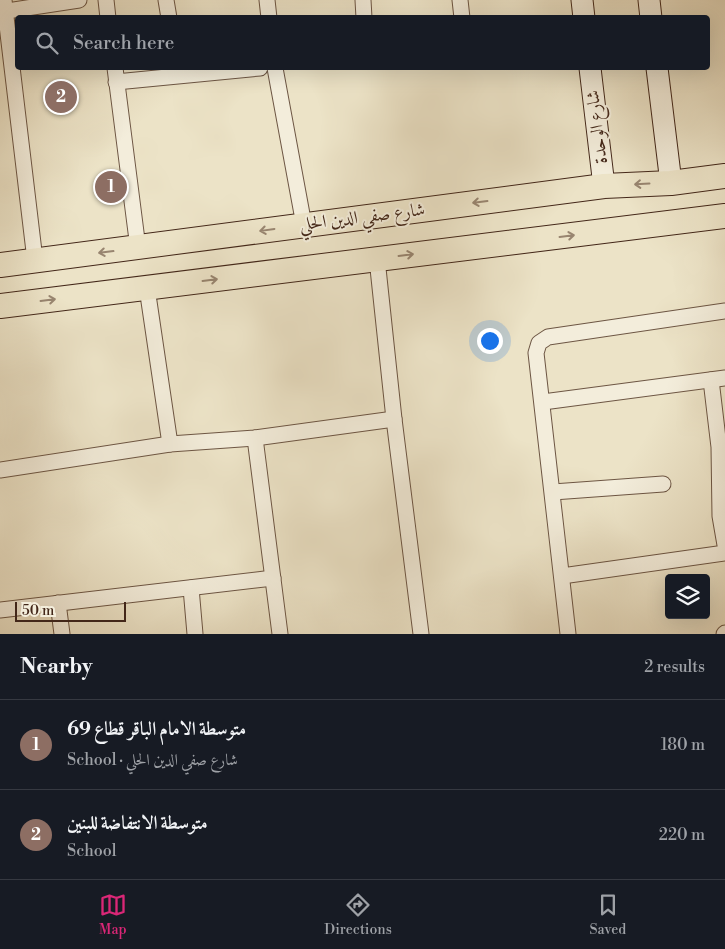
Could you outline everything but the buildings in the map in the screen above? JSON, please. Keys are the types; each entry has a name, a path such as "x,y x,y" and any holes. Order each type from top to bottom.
{"main road":[{"name":"شارع صفي الدين الحلي","path":"0,265 604,186 672,183 725,176"},
{"path":"0,306 725,216"}],"street":[{"path":"35,260 3,7 79,0"},
{"path":"106,0 108,15"},
{"path":"166,0 168,15"},
{"path":"267,0 269,15"},
{"path":"362,0 364,15"},
{"path":"460,0 462,15"},
{"path":"582,0 584,15"},
{"path":"649,0 651,15"},
{"path":"138,248 116,75 218,70"},
{"path":"275,70 304,225"},
{"name":"شارع الوحدة","path":"590,70 604,186"},
{"path":"657,70 672,183"},
{"path":"377,259 394,419 421,634"},
{"path":"147,288 170,444"},
{"path":"568,634 536,353 539,343 548,337 725,311"},
{"path":"543,402 718,379 720,516 725,545"},
{"path":"0,470 170,444 255,438 394,419"},
{"path":"255,438 280,634"},
{"path":"553,492 663,484"},
{"path":"562,576 725,553"},
{"path":"0,610 273,578"},
{"path":"191,588 195,634"},
{"path":"58,603 62,634"}],"place":[{"name":"متوسطة الانتفاضة للبنين","path":"61,97"},
{"name":"متوسطة الامام الباقر قطاع 69","path":"111,187"}]}
